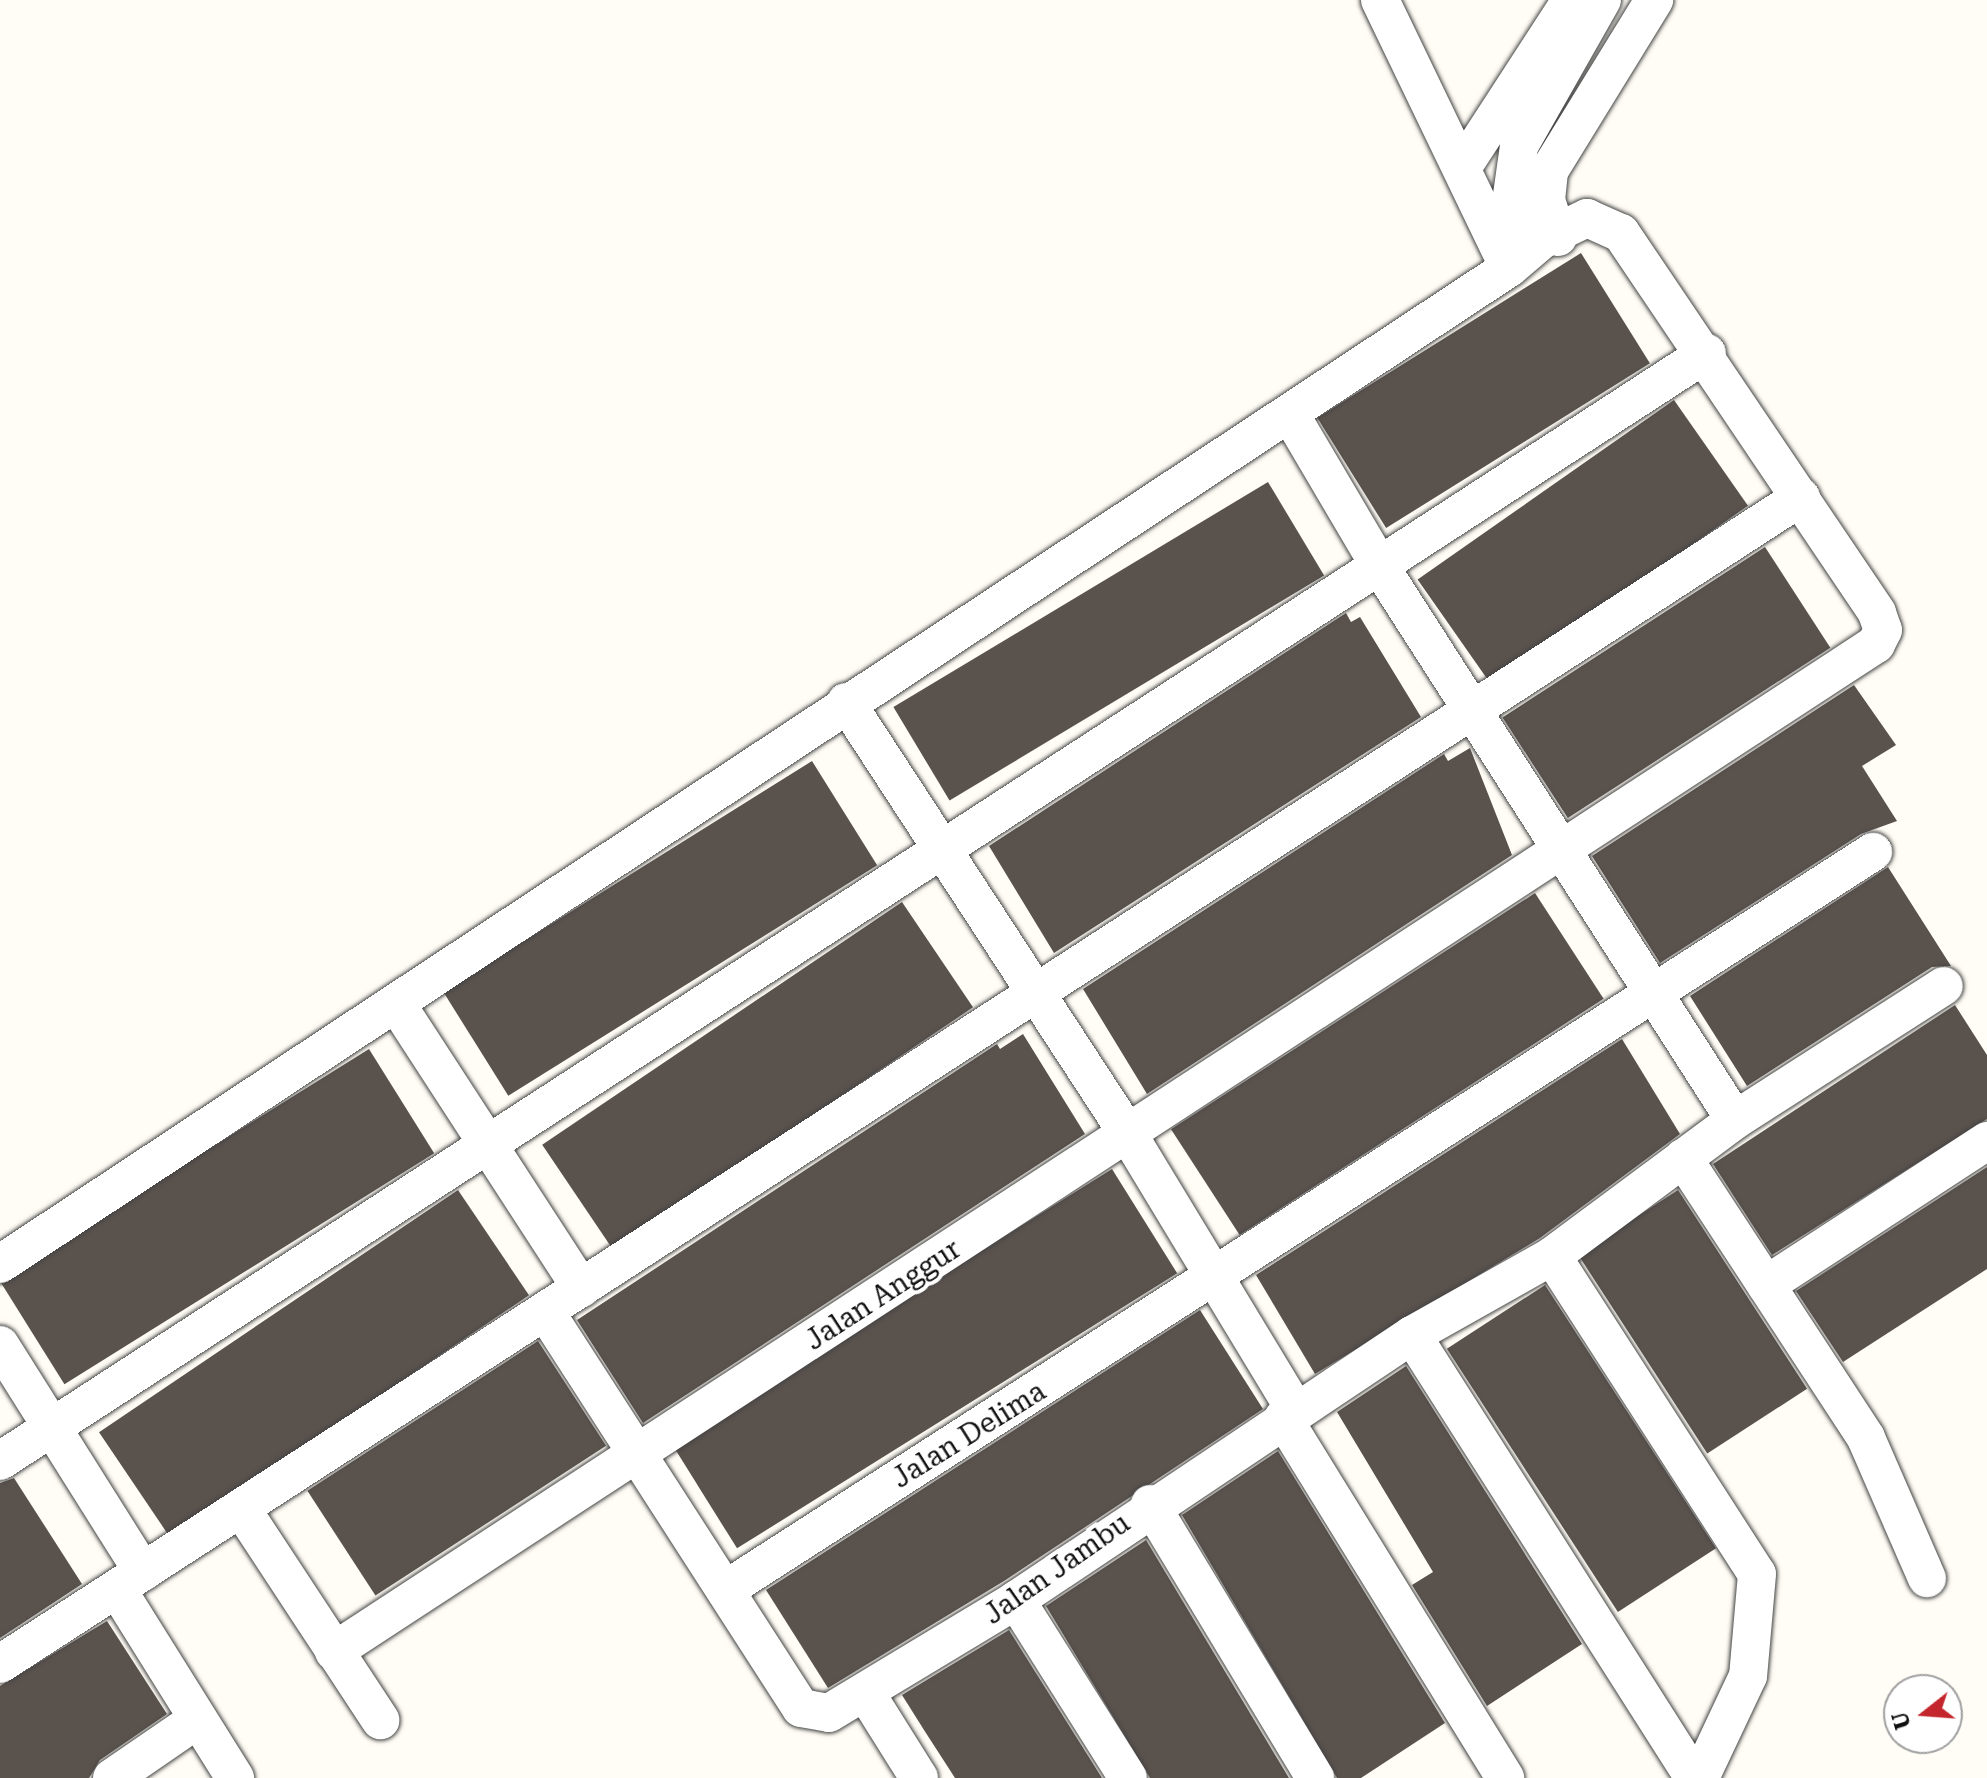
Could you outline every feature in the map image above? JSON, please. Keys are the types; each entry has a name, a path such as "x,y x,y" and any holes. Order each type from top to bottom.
{"street":[{"path":"1380,0 1462,168 1533,250"},
{"path":"1462,168 1571,0"},
{"path":"1533,250 1511,202 1519,146 1602,0"},
{"path":"0,1264 846,702 1290,414 1533,250 1546,200 1549,171 1654,0"},
{"name":"Jalan Anggur","path":"334,1651 1563,852 1876,644 1883,630 1877,613 1707,353 1621,233 1587,218 1533,250"},
{"path":"0,1461 1707,353"},
{"path":"1290,414 1379,565 1735,1120"},
{"path":"0,1664 1801,497"},
{"path":"846,702 1128,1134 1289,1414 1505,1778"},
{"name":"Jalan Delima","path":"725,1590 1873,852"},
{"name":"Jalan Jambu","path":"725,1590 801,1708 814,1713 867,1695 1016,1600 1150,1504 1412,1335 1552,1256 1735,1120 1944,986"},
{"path":"396,1003 581,1288"},
{"path":"1766,1285 1987,1141"},
{"path":"1683,1158 1887,1476 1927,1578"},
{"path":"1552,1256 1757,1574 1748,1676 1700,1778"},
{"path":"545,1311 725,1590"},
{"path":"1412,1335 1694,1778"},
{"path":"0,1345 51,1427 198,1719 235,1778"},
{"path":"1150,1504 1315,1778"},
{"path":"241,1508 380,1720"},
{"path":"1016,1600 1128,1778"},
{"path":"867,1695 919,1778"},
{"path":"112,1778 198,1719"}],"building":[{"path":"1581,253 1650,363 1386,528 1317,418"},
{"path":"1674,400 1748,506 1492,685 1418,580"},
{"path":"1268,482 1324,575 950,801 893,707"},
{"path":"1765,547 1830,648 1568,818 1502,717"},
{"path":"1346,613 1351,622 1360,617 1421,717 1054,953 989,846"},
{"path":"1854,685 1896,745 1862,766 1897,821 1861,834 1660,963 1592,856"},
{"path":"1470,748 1512,855 1147,1094 1083,989 1444,754 1448,761"},
{"path":"812,761 877,865 508,1096 443,992"},
{"path":"1888,867 1951,966 1932,967 1747,1086 1690,996"},
{"path":"1535,893 1604,999 1240,1235 1171,1129"},
{"path":"902,902 973,1007 613,1250 542,1145"},
{"path":"1955,1005 1987,1055 1987,1119 1772,1255 1713,1164"},
{"path":"1023,1034 1085,1134 643,1423 577,1320 997,1044 1000,1049"},
{"path":"1622,1039 1680,1134 1540,1238 1315,1374 1256,1275"},
{"path":"369,1049 434,1153 64,1384 0,1280"},
{"path":"1987,1167 1987,1269 1843,1362 1796,1291"},
{"path":"1112,1169 1177,1273 737,1548 672,1444"},
{"path":"458,1190 529,1295 170,1537 99,1432"},
{"path":"1678,1190 1807,1389 1707,1454 1578,1255"},
{"path":"1545,1285 1716,1548 1618,1612 1447,1349"},
{"path":"1200,1310 1263,1409 1004,1581 828,1688 766,1590"},
{"path":"538,1341 606,1446 375,1596 307,1491"},
{"path":"1406,1366 1582,1644 1487,1706 1412,1585 1433,1572 1337,1412"},
{"path":"1278,1451 1445,1723 1361,1778 1337,1778 1182,1515"},
{"path":"14,1478 82,1584 0,1638 0,1483"},
{"path":"1146,1540 1289,1778 1150,1778 1046,1606"},
{"path":"107,1621 167,1714 100,1760 89,1778 0,1778 0,1686"},
{"path":"1009,1630 1102,1778 955,1778 902,1695"}]}
